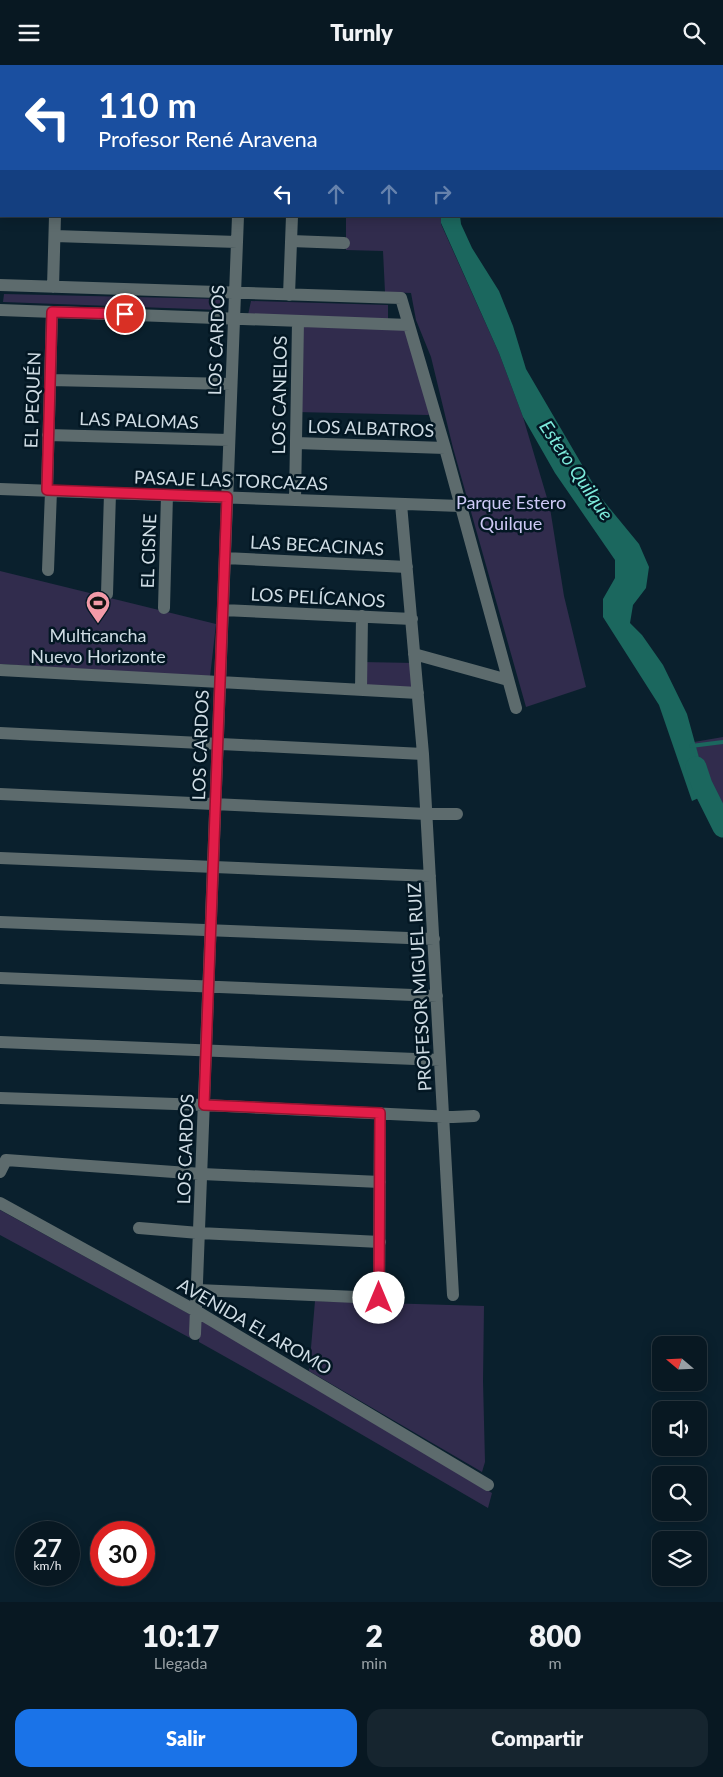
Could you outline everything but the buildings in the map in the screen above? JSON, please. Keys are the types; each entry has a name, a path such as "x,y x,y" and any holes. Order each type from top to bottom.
{"street":[{"path":"0,65 0,71"},
{"path":"53,287 55,217"},
{"name":"LOS CARDOS","path":"196,1334 238,217"},
{"path":"289,295 292,217"},
{"path":"54,236 237,242"},
{"path":"291,241 344,243"},
{"path":"0,285 401,298 445,448 516,708"},
{"path":"0,310 409,325"},
{"name":"EL PEQUÉN","path":"48,569 48,435 52,312"},
{"name":"LOS CANELOS","path":"295,500 298,321"},
{"path":"50,380 232,384"},
{"name":"LAS PALOMAS","path":"48,435 229,440"},
{"name":"LOS ALBATROS","path":"296,443 445,448"},
{"name":"PASAJE LAS TORCAZAS","path":"0,489 460,506"},
{"path":"107,594 110,493"},
{"name":"EL CISNE","path":"164,608 167,495"},
{"name":"PROFESOR MIGUEL RUIZ","path":"401,504 423,754 453,1295"},
{"name":"LAS BECACINAS","path":"225,558 407,567"},
{"name":"LOS PELÍCANOS","path":"223,610 412,619"},
{"path":"361,690 362,616"},
{"path":"414,654 508,680"},
{"path":"0,670 418,693"},
{"path":"0,733 423,754"},
{"path":"0,795 427,815 457,814"},
{"path":"0,857 430,876"},
{"path":"0,922 434,939"},
{"path":"0,978 437,996"},
{"path":"0,1042 440,1060"},
{"path":"0,1098 474,1116"},
{"path":"197,1289 379,1298 380,1113"},
{"path":"0,1172 6,1160 202,1174 380,1182"},
{"name":"AVENIDA EL AROMO","path":"0,1203 196,1311 488,1485"},
{"path":"139,1228 199,1233 380,1242"}],"green space":[{"name":"Parque Estero Quilque","path":"297,217 441,217 441,224 499,353 523,417 550,508 564,596 586,687 526,707 453,448 431,357 416,320 411,293 385,292 383,251 346,250 346,218"},
{"path":"4,294 220,299 220,310 3,302"},
{"path":"251,301 388,305 388,319 248,315"},
{"path":"298,321 409,325 434,413 428,415 296,412"},
{"path":"0,571 216,624 210,677 0,664"},
{"path":"362,662 415,663 418,693 361,690"},
{"path":"723,737 723,818 703,772 694,742"},
{"path":"0,1210 193,1316 192,1339 0,1235"},
{"path":"315,1301 484,1306 485,1462 482,1472 309,1371"},
{"path":"200,1319 492,1493 488,1508 199,1342"}],"water":[{"path":"441,217 460,217 461,224 472,248 499,291 513,326 526,369 602,499 639,544 649,567 646,588 633,605 630,623 642,635 663,665 687,714 703,772 712,792 692,801 659,705 603,617 603,599 615,578 615,560 555,473 523,417 499,353 441,223"}],"waterway":[{"path":"691,746 723,742"},
{"name":"Estero Quilque","path":"696,767 702,785 723,827"}],"place":[{"name":"Multicancha Nuevo Horizonte","path":"98,624"}],"route":[{"path":"125,314 52,312 47,490 227,497 204,1105 380,1113 379,1298"}]}
